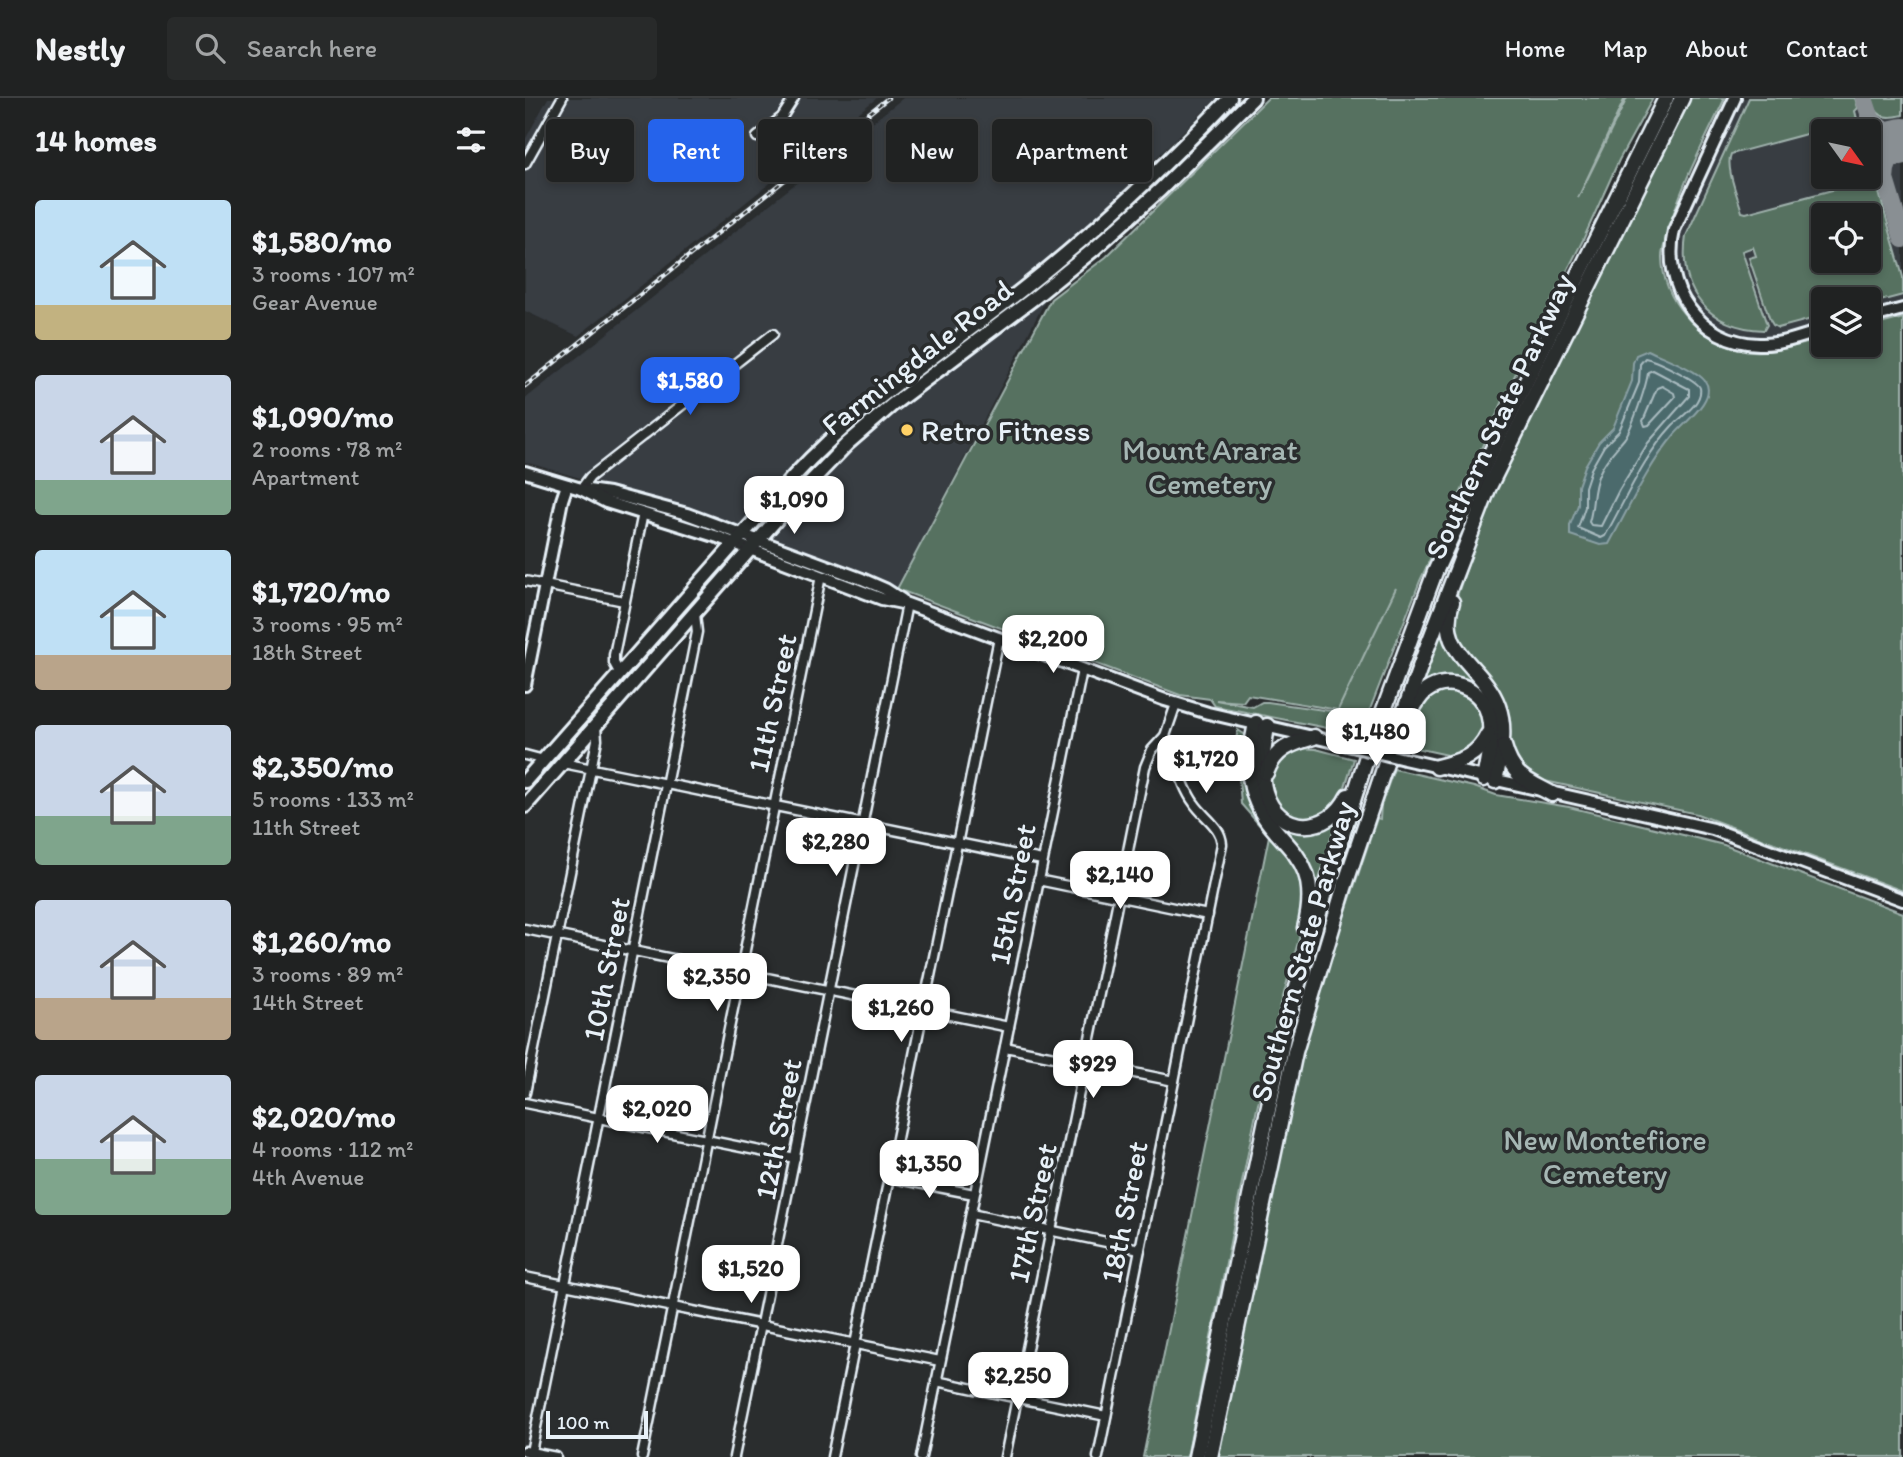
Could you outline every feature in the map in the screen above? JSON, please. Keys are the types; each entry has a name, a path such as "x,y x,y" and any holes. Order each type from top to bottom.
{"highway":[{"name":"Southern State Parkway","path":"1196,1457 1272,1082 1294,992 1362,750 1435,572 1666,98"},
{"name":"Southern State Parkway","path":"1210,1457 1295,1052 1344,888 1383,772 1458,563 1488,489 1682,98"},
{"path":"1458,563 1448,614 1448,635 1454,648 1481,677 1493,695 1502,721 1502,740 1508,761 1523,778 1552,794"},
{"path":"1383,772 1415,704 1425,692 1436,686 1455,684 1476,694 1487,710 1490,729 1490,780"},
{"path":"1261,724 1263,781 1268,800 1281,816 1297,824 1319,824 1335,815 1343,805 1362,750"},
{"path":"1261,724 1249,765 1253,793 1266,817 1300,859 1308,887 1308,912 1294,992"},
{"path":"1437,767 1473,754 1490,729"},
{"path":"1263,781 1278,752 1288,744 1314,737"},
{"path":"1490,780 1502,740"}],"main road":[{"name":"Farmingdale Road","path":"525,781 804,465 879,397 1006,302 1076,245 1159,171 1230,98"},
{"name":"Farmingdale Road","path":"525,806 853,438 1093,250 1160,190 1254,98"},
{"path":"1735,98 1674,230 1670,253 1676,285 1684,302 1700,321 1720,335 1737,341 1770,343 1811,333"},
{"path":"1881,315 1903,309"},
{"path":"525,472 581,489 664,507 755,545 874,584 907,604"},
{"path":"525,685 567,485"},
{"path":"581,489 606,502 739,539"},
{"path":"755,545 821,576 882,599 907,604 1176,704 1490,780 1713,829 1903,900"}],"street":[{"path":"525,164 562,98"},
{"path":"757,137 782,117 794,98"},
{"path":"581,489 590,477 773,334"},
{"path":"620,674 613,658 643,513"},
{"name":"11th Street","path":"642,1457 821,576"},
{"path":"525,581 624,601"},
{"name":"12th Street","path":"734,1457 907,604"},
{"name":"10th Street","path":"529,1453 667,784 697,632 695,614"},
{"path":"832,1457 999,638"},
{"name":"15th Street","path":"921,1457 1083,670"},
{"path":"1165,736 1176,704"},
{"path":"525,1093 597,740 596,727"},
{"name":"17th Street","path":"1005,1457 1145,767 1152,750 1165,736"},
{"name":"18th Street","path":"1098,1457 1221,848 1221,837 1217,828 1191,798 1165,736"},
{"path":"525,755 544,760"},
{"path":"563,763 1042,860"},
{"path":"1038,880 1208,915"},
{"path":"525,929 1009,1027"},
{"path":"1005,1047 1174,1081"},
{"path":"525,1103 795,1158"},
{"path":"888,1177 974,1194"},
{"path":"971,1214 1140,1249"},
{"path":"525,1277 940,1361"},
{"path":"936,1381 1106,1416"},
{"path":"529,1453 556,1457"}],"shaded area":[{"path":"548,98 877,98 851,119 758,119 758,182 771,182 578,336 525,311 525,140"},
{"path":"903,98 1217,98 1152,162 1152,119 992,119 992,182 1133,182 1047,297 897,589 676,506 525,462 525,399 798,182 872,182 872,123"},
{"path":"1743,98 1903,98 1903,304 1881,310 1881,287 1811,287 1811,328 1771,339 1735,336 1712,322 1692,302 1680,277 1676,252 1680,233"}],"green space":[{"name":"Mount Ararat Cemetery","path":"1268,98 1625,98 1578,198 1627,98 1653,98 1619,160 1583,240 1527,349 1420,581 1369,712 1363,735 1215,706 1210,699 1180,695 897,589 1051,299 1106,257","holes":["1248,695 1338,710 1337,712 1268,702 1253,707 1216,700 1243,702"]},
{"path":"1689,98 1725,98 1685,183 1662,257 1669,289 1685,315 1709,336 1739,349 1781,349 1811,342 1811,357 1881,357 1881,324 1903,318 1903,891 1697,814 1531,778 1513,766 1502,704 1457,646 1450,616 1501,478"},
{"path":"1749,98 1855,98 1857,119 1811,119 1811,133 1731,154 1733,182 1742,212 1746,213 1836,189 1878,189 1903,277 1903,295 1881,301 1881,287 1811,287 1811,319 1778,328 1770,320 1749,258 1756,256 1753,247 1742,251 1767,325 1764,330 1744,328 1713,314 1701,303 1692,289 1685,256 1686,236"},
{"path":"1871,98 1903,98 1903,115 1882,116 1875,109"},
{"path":"1441,624 1487,692 1494,735 1468,685 1418,691"},
{"path":"1446,687 1467,696 1480,710 1483,728 1475,749 1448,758 1448,755 1402,745 1418,703"},
{"path":"1238,730 1247,736 1245,758 1295,861 1305,891 1301,931 1274,1030 1187,1457 1143,1457 1269,836 1241,804 1236,739"},
{"path":"1295,748 1316,749 1354,759 1340,803 1316,821 1289,817 1271,792 1273,762"},
{"path":"1258,762 1282,822 1338,815 1313,900 1277,829"},
{"name":"New Montefiore Cemetery","path":"1394,769 1474,787 1496,795 1569,807 1724,845 1903,913 1903,1457 1218,1457 1296,1067 1377,818 1380,819 1381,805"}],"water":[{"path":"1648,350 1701,377 1708,388 1707,395 1698,410 1675,434 1656,460 1609,544 1600,545 1570,535 1570,525 1578,505 1578,486 1585,466 1599,442 1613,428 1632,381 1636,355"}],"taxiway":[{"path":"1864,98 1871,119 1896,142 1885,179 1903,239"}],"runway":[{"path":"1881,146 1903,141"}],"railway":[{"path":"525,386 888,98"}],"place":[{"name":"Retro Fitness","path":"907,430"}]}
